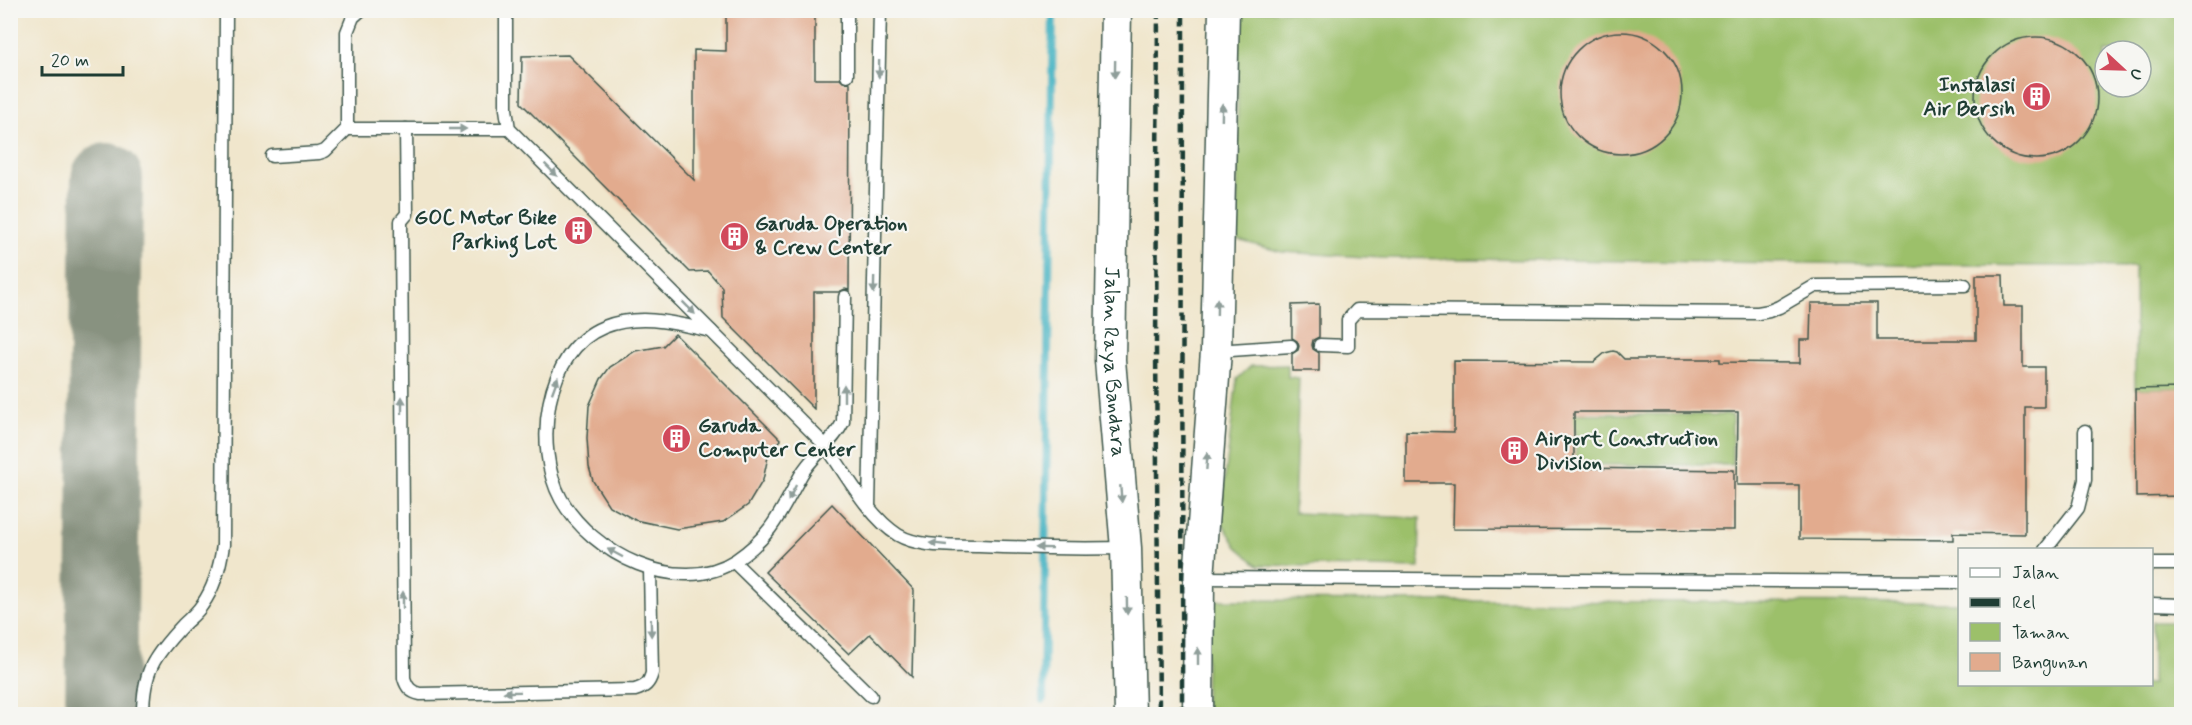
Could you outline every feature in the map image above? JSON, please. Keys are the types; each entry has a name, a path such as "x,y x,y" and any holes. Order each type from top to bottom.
{"street":[{"name":"Jalan Raya Bandara","path":"1116,10 1110,360 1126,548 1130,714"},
{"path":"1198,714 1199,578 1216,351 1224,10"}],"lane":[{"path":"142,714 145,680 151,667 164,645 202,605 217,577 223,545 226,10"},
{"path":"272,156 325,151 347,129 347,32 353,17 361,10"},
{"path":"506,10 506,109 509,129 826,446 869,507 886,526 910,540 951,545 1126,548"},
{"path":"847,10 847,75"},
{"path":"869,507 880,10"},
{"path":"347,129 509,129"},
{"path":"406,129 407,214 402,221 404,678 406,686 412,692 420,694 635,690 644,687 652,673 650,569"},
{"path":"1320,345 1348,346 1348,320 1357,310 1758,313 1779,307 1815,285 1965,285"},
{"path":"712,331 664,320 644,319 603,327 586,337 571,353 560,370 551,395 547,423 547,455 552,478 561,498 574,518 609,551 650,569 670,573 714,570 734,562 765,537 783,511 801,475 836,435 843,422 845,297"},
{"path":"1216,351 1291,346"},
{"path":"2046,548 2078,508 2085,480 2085,431"},
{"path":"734,562 871,696"},
{"path":"2153,564 2181,564"},
{"path":"1199,578 1958,582"},
{"path":"2153,604 2181,605"}],"green space":[{"path":"1238,11 2181,11 2181,388 2135,389 2135,267 1382,258 1282,252 1237,240"},
{"path":"1288,365 1288,377 1299,378 1294,513 1420,518 1419,568 1258,565 1237,547 1220,519 1237,379 1251,366"},
{"path":"1503,413 1732,415 1732,465 1576,465 1576,430 1502,430"},
{"path":"1214,600 1958,603 1958,686 2153,686 2153,622 2181,622 2181,714 1205,714 1207,602"}],"building":[{"name":"Garuda Operation & Crew Center","path":"726,10 815,10 815,79 840,79 850,83 849,290 814,292 814,409 723,318 722,287 708,271 690,272 521,103 522,56 568,55 694,180 694,50 726,51"},
{"path":"1621,32 1644,37 1664,50 1677,70 1682,93 1677,116 1664,136 1644,149 1621,154 1598,149 1578,136 1565,116 1560,93 1565,70 1578,50 1598,37"},
{"name":"Instalasi Air Bersih","path":"2036,37 2059,42 2079,55 2092,75 2093,99 2097,99 2092,121 2079,141 2059,154 2036,159 2013,154 1993,141 1980,121 1975,98 1980,75 1993,55 2013,42"},
{"path":"1976,275 2003,275 2004,306 2023,306 2023,367 2044,367 2044,407 2025,407 2025,534 1953,533 1953,540 1799,539 1799,485 1737,485 1738,412 1574,412 1574,468 1734,470 1734,530 1453,529 1454,483 1406,483 1406,431 1454,432 1454,361 1594,362 1605,353 1613,351 1624,359 1720,359 1720,362 1800,363 1800,340 1810,340 1811,303 1877,303 1877,340 1976,340"},
{"path":"1319,304 1319,337 1313,340 1312,345 1313,349 1319,353 1319,371 1292,371 1292,354 1298,350 1299,346 1292,338 1292,305"},
{"name":"Garuda Computer Center","path":"675,334 781,440 769,452 763,480 748,505 723,522 677,529 635,520 609,506 593,481 589,467 587,438 589,406 601,379 610,367 635,351 663,346"},
{"path":"2181,388 2181,496 2136,497 2135,389"},
{"path":"832,504 914,590 912,677 870,634 849,654 765,572"}],"waterway":[{"path":"1043,700 1053,10"}],"taxiway":[{"path":"101,714 107,179"}],"railway":[{"path":"1158,10 1156,347 1159,714"},
{"path":"1182,714 1183,10"}],"place":[{"name":"Instalasi Air Bersih","path":"2036,97"},
{"name":"GOC Motor Bike Parking Lot","path":"578,230"},
{"name":"Garuda Operation & Crew Center","path":"734,236"},
{"name":"Garuda Computer Center","path":"677,438"},
{"name":"Airport Construction Division","path":"1514,451"}]}
